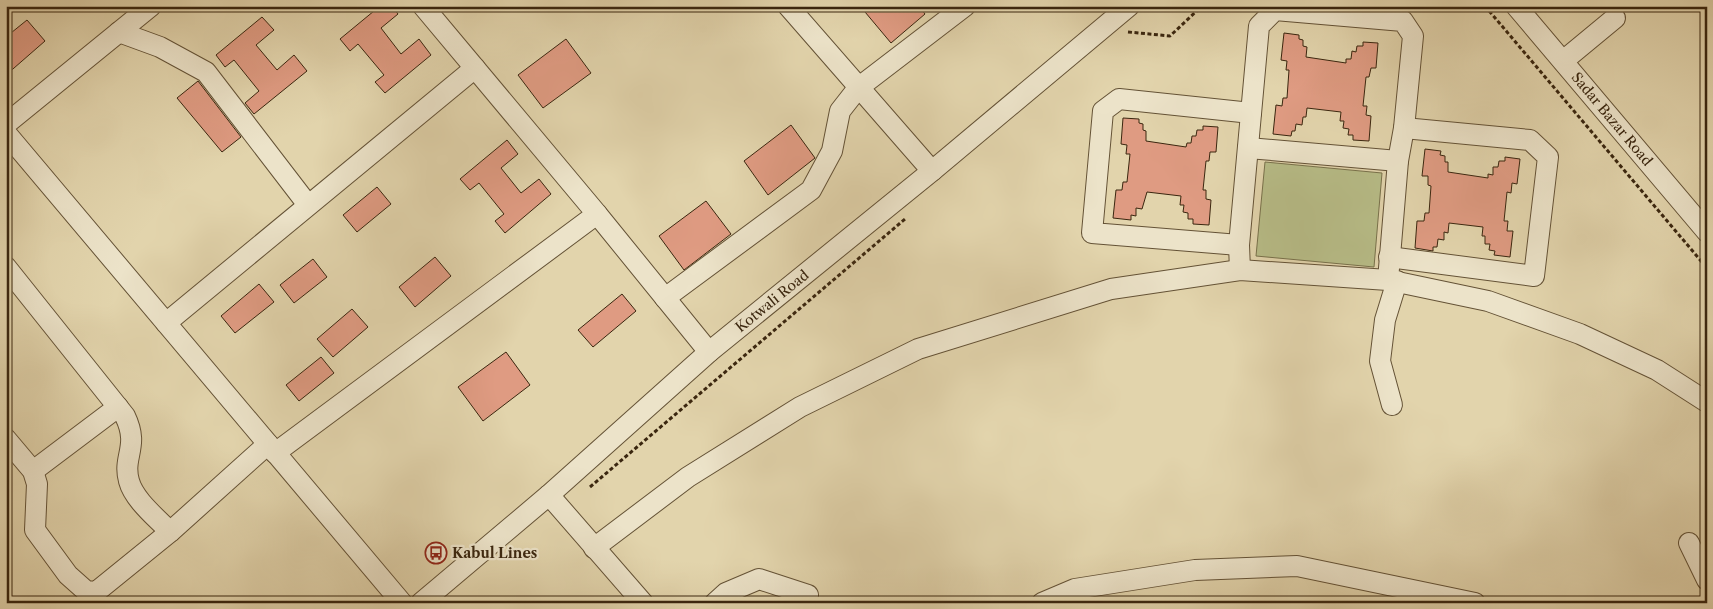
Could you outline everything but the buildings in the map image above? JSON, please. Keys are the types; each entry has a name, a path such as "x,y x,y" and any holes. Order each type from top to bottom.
{"street":[{"path":"151,6 119,32 7,132 402,603"},
{"path":"423,6 597,214 709,352"},
{"path":"788,6 932,171"},
{"path":"665,298 811,190 832,151 840,111 858,88 965,6"},
{"name":"Kotwali Road","path":"421,603 549,495 709,352 932,171 1129,6"},
{"name":"Sadar Bazar Road","path":"1516,6 1707,232"},
{"path":"1240,270 1239,244 1259,26 1275,10 1403,20 1413,36 1404,128 1398,160 1390,257 1392,281 1380,361 1392,406"},
{"path":"1563,61 1615,18"},
{"path":"119,32 160,48 206,72 308,205"},
{"path":"166,323 474,68"},
{"path":"1239,244 1092,232 1103,111 1119,99 1251,113"},
{"path":"1390,257 1534,276 1548,158 1530,140 1404,128"},
{"path":"1248,148 1398,160"},
{"path":"6,439 33,471 37,484 35,530 68,575 86,591 96,592 106,586 271,448 597,214"},
{"path":"6,267 118,407 132,430 129,481 139,498 170,532"},
{"path":"594,548 688,477 800,407 918,349 1111,289 1240,270 1392,281 1488,301 1580,334 1657,370 1707,402"},
{"path":"33,471 118,407"},
{"path":"549,495 643,603"},
{"path":"1689,543 1707,580"},
{"path":"1042,603 1075,589 1195,570 1297,566 1475,603"},
{"path":"715,603 726,593 759,579 808,595"}],"path":[{"path":"1120,38 1127,32 1170,36 1202,6"},
{"path":"1485,6 1707,268"},
{"path":"585,490 906,219"}],"green space":[{"path":"1265,162 1382,173 1374,267 1256,256"}],"place":[{"name":"Kabul Lines","path":"436,553"}]}
